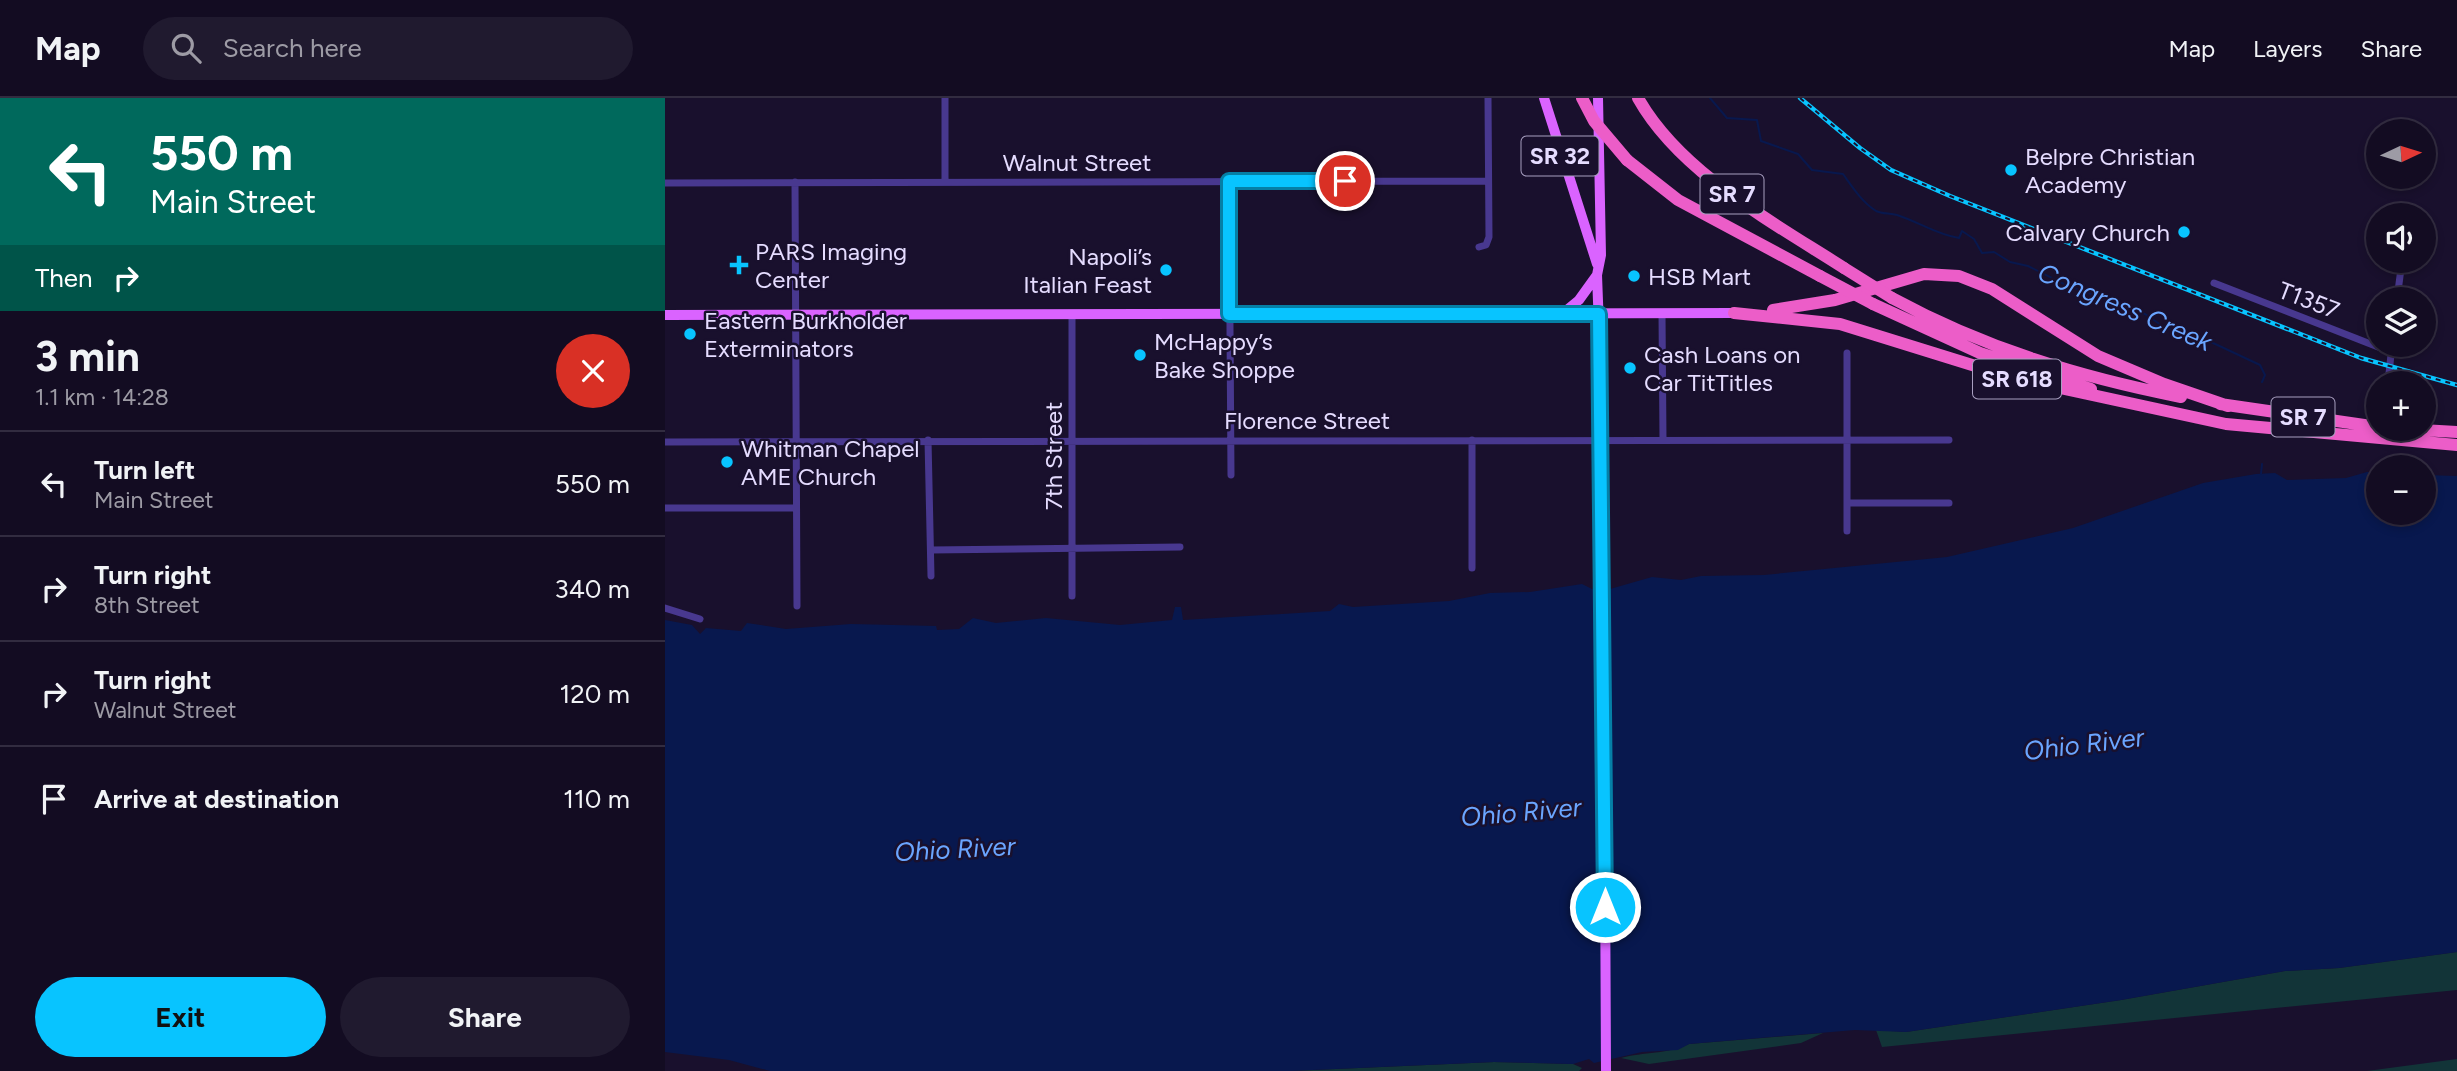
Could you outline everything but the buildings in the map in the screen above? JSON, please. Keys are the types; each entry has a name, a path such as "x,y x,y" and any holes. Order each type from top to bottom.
{"highway":[{"name":"SR 7","path":"1582,98 1594,121 1627,160 1678,200 1873,304 1979,353 2041,374 2179,408 2304,431 2366,433"},
{"name":"SR 7","path":"1638,98 1654,122 1700,171 1844,268 1930,319 1986,344 2050,366 2146,390 2366,425"},
{"name":"SR 618","path":"1734,313 1808,305 1924,274 1959,276 1992,289 2056,332 2118,366 2228,405"},
{"name":"SR 618","path":"1734,313 1840,324 1981,369 2065,391 2226,424 2304,431"},
{"path":"2436,431 2457,432"},
{"name":"SR 7","path":"2431,441 2457,445"}],"main road":[{"name":"SR 32","path":"1544,98 1597,269 1599,314"},
{"name":"SR 32","path":"1597,269 1601,255 1598,98"},
{"path":"1561,314 1579,300 1597,269"},
{"path":"665,315 1734,313"},
{"path":"1599,314 1606,1071"}],"street":[{"path":"945,98 945,182"},
{"path":"1479,247 1486,245 1489,237 1488,98"},
{"path":"1229,181 1231,475"},
{"name":"Walnut Street","path":"665,183 1488,181"},
{"path":"795,182 797,606"},
{"name":"T1357","path":"2214,283 2366,340"},
{"path":"1662,314 1663,440"},
{"name":"7th Street","path":"1072,315 1072,596"},
{"path":"1847,353 1847,531"},
{"name":"Florence Street","path":"665,442 1230,439 1949,440"},
{"path":"928,440 931,576"},
{"path":"1472,440 1472,568"},
{"path":"1847,503 1949,503"},
{"path":"665,508 796,508"},
{"path":"931,550 1180,547"},
{"path":"665,608 700,618"}],"green space":[{"path":"2457,952 2457,990 1882,1047 1876,1030 1906,1032 2121,1000 2285,971 2339,968"},
{"path":"1823,1033 1801,1043 1649,1064 1621,1058 1673,1050 1689,1044"},
{"path":"2457,1059 2457,1071 2367,1071"},
{"path":"1494,1062 1573,1064 1582,1068 1579,1071 1290,1071"}],"water":[{"name":"Ohio River","path":"2366,472 2366,525 2436,525 2436,475 2457,476 2457,952 2339,968 2285,971 2121,1000 1906,1032 1855,1030 1689,1044 1678,1050 1642,1052 1594,1063 1589,1059 1573,1064 1494,1062 1290,1071 770,1071 729,1060 665,1052 665,620 692,625 700,634 706,628 741,631 747,623 786,629 851,624 959,629 973,618 996,623 1046,618 1120,625 1172,620 1175,607 1181,607 1183,620 1330,611 1339,604 1353,607 1449,601 1490,593 1530,592 1582,584 1594,590 1610,589 1652,577 1681,580 1701,576 1764,575 1947,557 2073,528 2203,483 2275,473 2287,480 2346,478"}],"waterway":[{"name":"Congress Creek","path":"1710,98 1727,118 1757,120 1761,141 1798,154 1812,170 1843,174 1862,199 1876,211 1897,215 1959,238 1962,231 1974,239 1982,253 1994,252 2010,262 2028,266 2066,285 2145,314 2164,327 2211,342 2260,365 2265,375 2262,382"},
{"name":"Congress Creek","path":"2261,474 2262,464"}],"railway":[{"path":"1800,98 1891,170 1950,196 2361,358 2457,385"}],"place":[{"name":"Belpre Christian Academy","path":"2011,170"},
{"name":"Calvary Church","path":"2184,232"},
{"name":"PARS Imaging Center","path":"739,265"},
{"name":"Napoli’s Italian Feast","path":"1166,270"},
{"name":"HSB Mart","path":"1634,276"},
{"name":"Eastern Burkholder Exterminators","path":"690,334"},
{"name":"McHappy’s Bake Shoppe","path":"1140,355"},
{"name":"Cash Loans on Car TitTitles","path":"1630,368"},
{"name":"Whitman Chapel AME Church","path":"727,462"}],"route":[{"path":"1345,181 1229,181 1229,314 1599,314 1605,907"}]}
